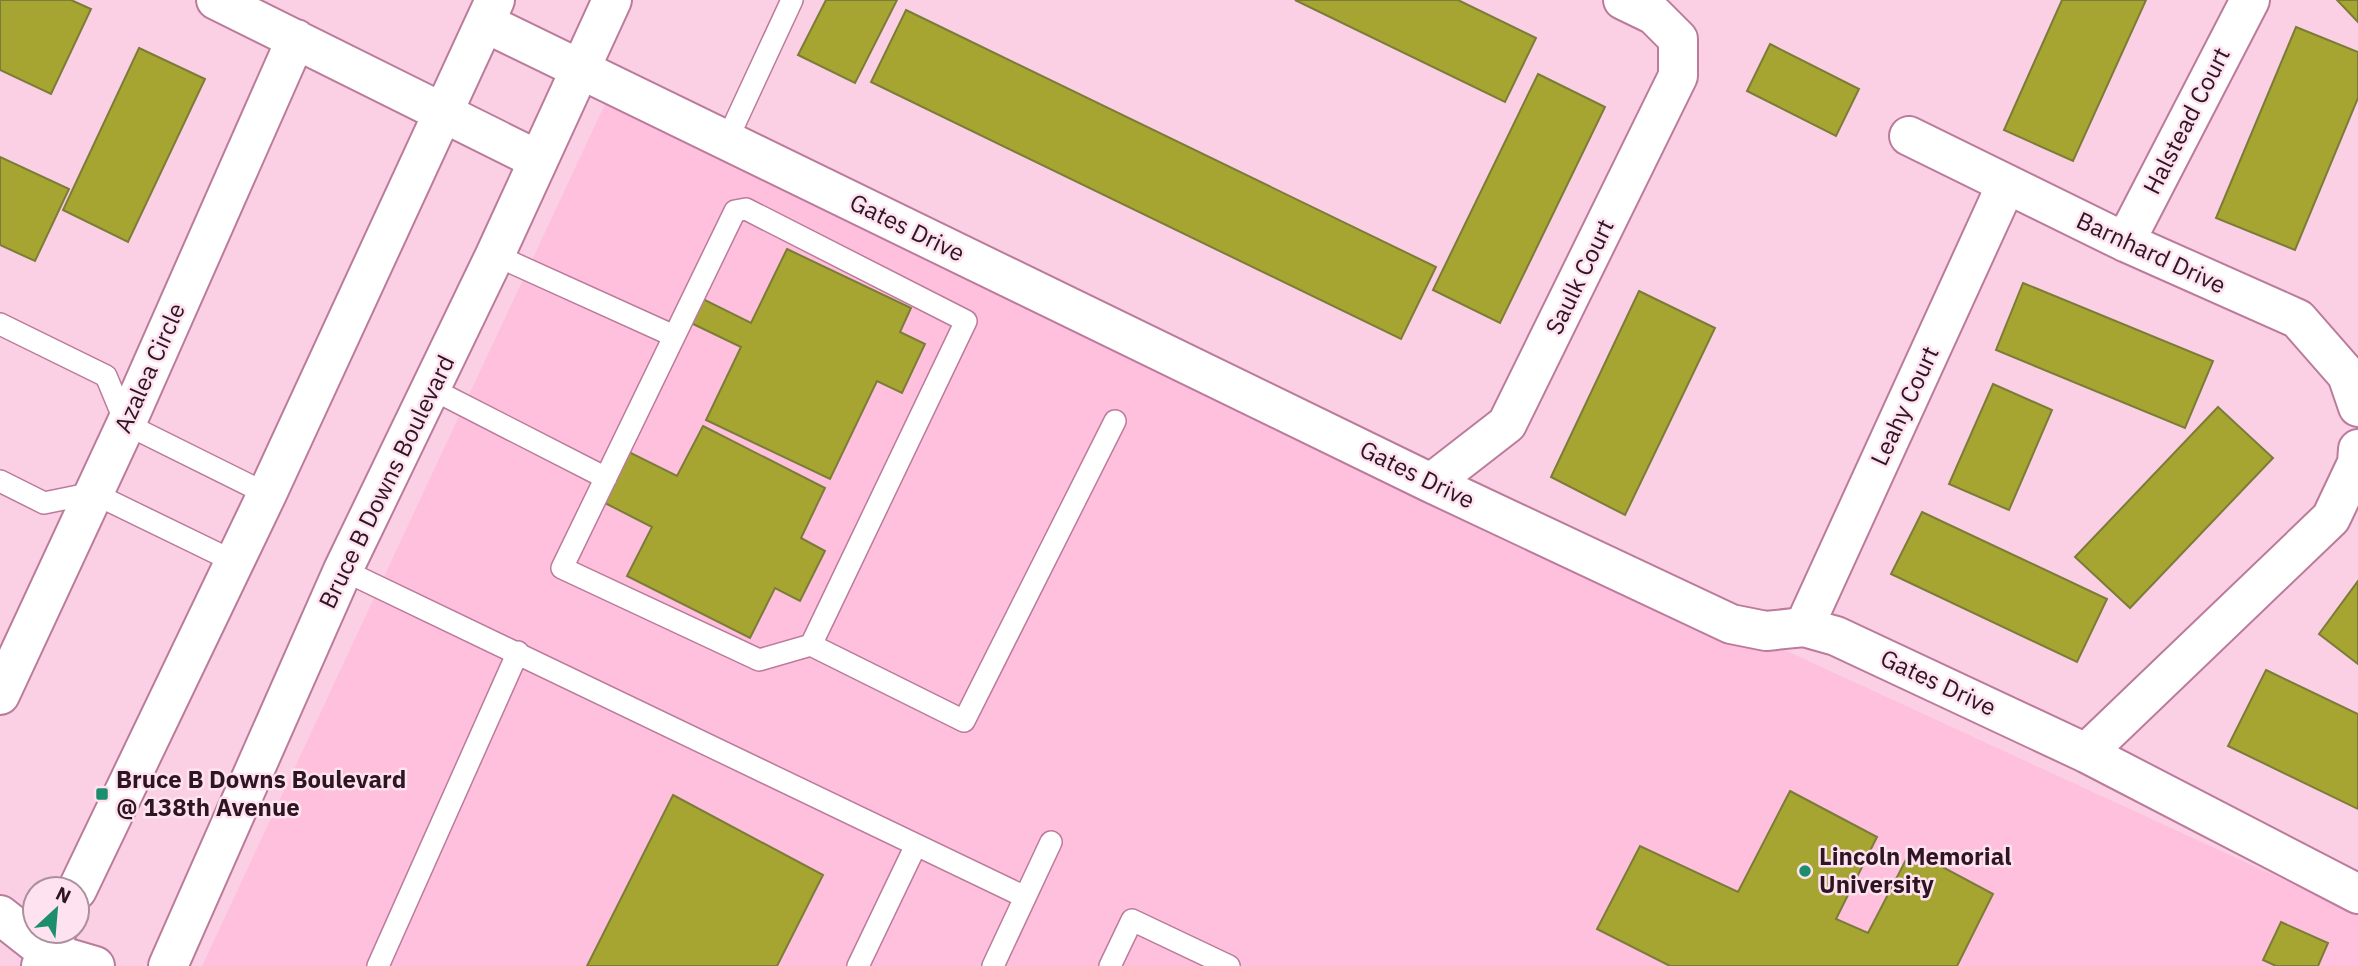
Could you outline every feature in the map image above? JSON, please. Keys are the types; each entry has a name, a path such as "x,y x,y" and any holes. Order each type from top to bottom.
{"street":[{"path":"216,0 538,160"},
{"name":"Bruce B Downs Boulevard","path":"168,966 343,570 495,255 612,0"},
{"name":"Saulk Court","path":"1431,483 1507,424 1678,76 1678,39 1654,15 1623,0"},
{"name":"Halstead Court","path":"2125,242 2250,0"},
{"path":"84,875 267,494 490,11"},
{"name":"Gates Drive","path":"490,11 581,69 1431,483 1731,624 1766,631 1804,627 1836,636 2086,753 2358,894"},
{"name":"Azalea Circle","path":"0,695 127,424 296,39"},
{"name":"Barnhard Drive","path":"1909,136 2006,186 2125,242 2298,319 2347,375 2358,407"},
{"name":"Leahy Court","path":"1804,627 2006,186"},
{"path":"2086,753 2331,518 2357,463 2358,449"},
{"path":"0,915 48,950 95,966"}],"lane":[{"path":"727,140 792,0"},
{"path":"811,645 966,321 746,209 735,211 562,568 759,660 811,645 964,721 1115,421"},
{"path":"495,255 674,336"},
{"path":"0,324 106,376 127,424 267,494"},
{"path":"432,388 606,478"},
{"path":"0,481 44,502 93,493 234,562"},
{"path":"343,570 1025,897"},
{"path":"378,966 518,652"},
{"path":"993,966 1051,842"},
{"path":"858,966 916,845"},
{"path":"1110,966 1132,920 1228,966"}],"shaded area":[{"path":"612,89 1767,642 2358,914 2358,966 202,966"}],"building":[{"path":"0,0 71,0 91,9 51,94 0,70"},
{"path":"826,0 897,0 855,83 798,55"},
{"path":"1295,0 1458,0 1536,38 1505,102"},
{"path":"2062,0 2146,0 2073,161 2004,130"},
{"path":"2337,0 2358,0 2358,22"},
{"path":"906,10 1436,267 1401,339 871,82"},
{"path":"2296,27 2358,52 2358,98 2295,250 2216,218"},
{"path":"1770,44 1859,89 1836,136 1747,91"},
{"path":"139,48 205,79 128,242 63,210"},
{"path":"1538,74 1605,107 1500,323 1433,290"},
{"path":"0,157 69,189 35,261 0,245"},
{"path":"787,249 911,308 900,332 925,344 902,393 877,381 830,479 706,420 741,347 691,323 703,299 751,323"},
{"path":"2023,283 2213,361 2185,428 1996,350"},
{"path":"1639,291 1715,328 1625,515 1551,477"},
{"path":"1993,384 2052,410 2009,510 1949,484"},
{"path":"2218,407 2273,458 2130,608 2075,557"},
{"path":"703,426 825,488 801,538 825,551 800,601 775,588 750,638 627,576 652,527 603,502 629,452 677,476"},
{"path":"1922,512 2107,599 2077,662 1891,574"},
{"path":"2358,581 2358,664 2319,634"},
{"path":"2266,670 2358,714 2358,809 2228,746"},
{"name":"Lincoln Memorial University","path":"1790,791 1877,837 1836,919 1868,933 1911,850 1993,894 1957,966 1670,966 1597,929 1640,846 1738,892"},
{"path":"673,795 823,875 777,966 587,966"},
{"path":"2281,922 2328,943 2318,966 2276,966 2263,960"}],"place":[{"name":"Bruce B Downs Boulevard @ 138th Avenue","path":"102,794"},
{"name":"Lincoln Memorial University","path":"1805,871"}]}
